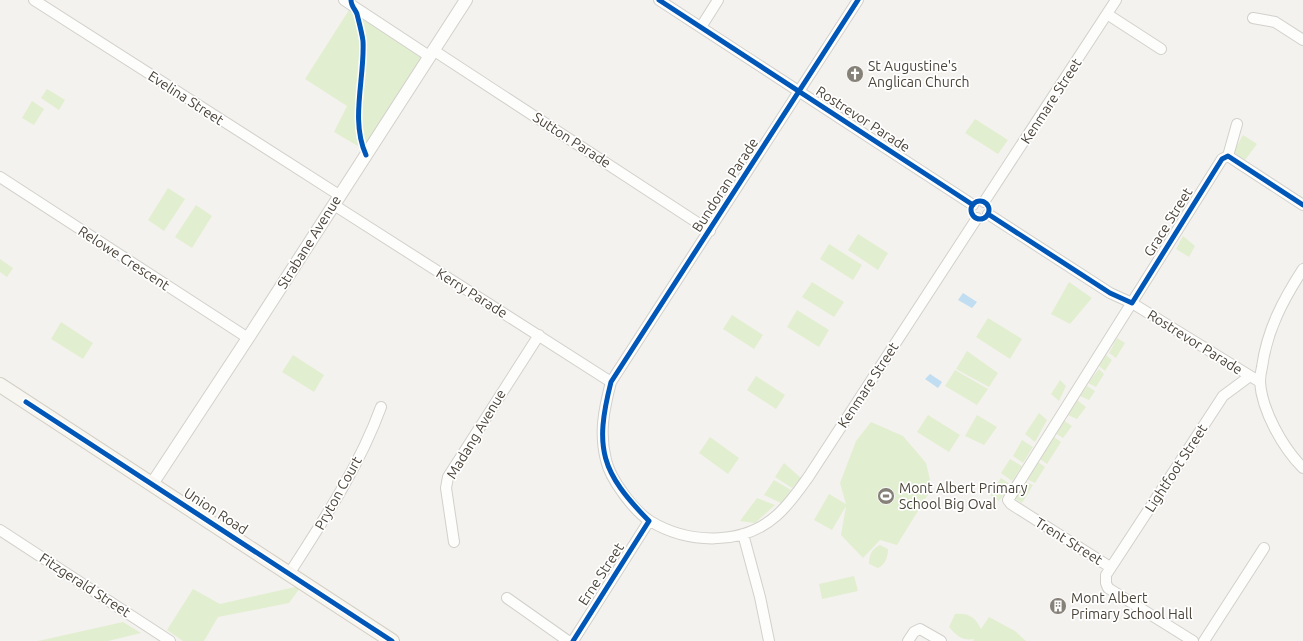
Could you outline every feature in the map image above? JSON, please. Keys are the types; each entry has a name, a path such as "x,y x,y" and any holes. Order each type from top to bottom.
{"main road":[{"name":"Union Road","path":"0,385 392,641"}],"street":[{"name":"Evelina Street","path":"34,0 336,200"},
{"name":"Sutton Parade","path":"344,0 431,53 710,230"},
{"name":"Strabane Avenue","path":"152,484 466,0"},
{"name":"Rostrevor Parade","path":"659,0 973,205"},
{"path":"701,26 718,0"},
{"name":"Bundoran Parade","path":"649,521 621,491 614,480 606,461 601,431 604,409 611,382 858,0"},
{"name":"Kenmare Street","path":"984,202 1116,0"},
{"path":"1108,14 1161,49"},
{"path":"1253,18 1275,22 1303,40"},
{"path":"1236,124 1228,156 1303,204"},
{"name":"Grace Street","path":"1008,500 1222,158 1228,156"},
{"name":"Relowe Crescent","path":"0,177 248,338"},
{"name":"Kerry Parade","path":"336,200 611,382"},
{"path":"978,201 984,202 989,208 988,214 983,218 976,218 972,213 973,205 978,201"},
{"name":"Rostrevor Parade","path":"988,214 1110,293 1132,303 1260,382"},
{"name":"Kenmare Street","path":"649,521 679,533 706,539 725,538 743,534 776,517 788,505 809,476 976,218"},
{"path":"1303,268 1278,310 1269,334 1260,382 1274,428 1291,457 1303,468"},
{"name":"Madang Avenue","path":"454,542 446,488 448,477 539,335"},
{"name":"Lightfoot Street","path":"1110,567 1223,396 1250,376"},
{"name":"Pryton Court","path":"289,574 329,513 373,429 381,407"},
{"name":"Trent Street","path":"1008,500 1011,504 1110,567"},
{"name":"Erne Street","path":"572,641 649,521"},
{"name":"Fitzgerald Street","path":"0,530 170,641"},
{"path":"743,534 760,597 769,641"},
{"path":"1204,641 1264,548"},
{"path":"1110,567 1106,576 1108,588 1193,641"},
{"path":"507,598 568,641"},
{"path":"908,641 914,632 920,629 941,641"}],"green space":[{"path":"349,10 422,58 363,149 334,132 347,106 305,79"},
{"path":"47,89 65,100 59,110 41,98"},
{"path":"32,101 44,109 34,125 22,118"},
{"path":"975,119 1008,140 998,154 965,133"},
{"path":"1243,135 1257,144 1245,160 1233,153"},
{"path":"168,188 185,199 164,231 148,220"},
{"path":"196,205 212,216 192,248 175,237"},
{"path":"858,234 888,253 878,270 848,250"},
{"path":"1183,236 1195,246 1189,257 1176,249"},
{"path":"829,244 862,265 853,280 820,259"},
{"path":"0,259 13,268 7,277 0,272"},
{"path":"812,282 844,302 834,317 802,297"},
{"path":"1069,282 1092,298 1070,324 1051,314"},
{"path":"797,310 829,330 819,347 787,327"},
{"path":"732,315 763,335 754,349 723,329"},
{"path":"988,318 1022,339 1010,359 976,337"},
{"path":"61,322 93,343 83,359 51,339"},
{"path":"1117,338 1125,343 1116,358 1109,353"},
{"path":"967,351 998,373 989,387 956,369"},
{"path":"293,355 324,375 314,392 282,372"},
{"path":"1106,355 1112,360 1105,371 1099,366"},
{"path":"1099,369 1104,374 1096,387 1088,383"},
{"path":"955,370 988,389 977,405 945,386"},
{"path":"756,376 785,395 776,409 747,390"},
{"path":"1060,380 1066,386 1059,401 1051,394"},
{"path":"1087,386 1095,391 1089,400 1080,396"},
{"path":"1077,400 1086,407 1077,419 1068,415"},
{"path":"1039,413 1047,420 1035,442 1025,434"},
{"path":"928,415 960,435 949,452 917,432"},
{"path":"977,415 997,427 984,445 965,436"},
{"path":"1063,420 1072,426 1063,438 1055,433"},
{"name":"Mont Albert Primary School Big Oval","path":"871,422 903,436 926,463 932,488 897,545 880,540 863,558 841,535 846,506 832,530 814,520 829,494 846,504 840,483 856,441"},
{"path":"710,437 739,458 728,474 699,453"},
{"path":"1054,437 1061,442 1047,464 1040,459"},
{"path":"1022,440 1033,447 1023,463 1013,456"},
{"path":"1010,459 1022,466 1012,481 1001,473"},
{"path":"1038,462 1045,467 1035,483 1027,479"},
{"path":"784,463 801,478 792,488 775,477"},
{"path":"1001,478 1011,485 999,501 990,495"},
{"path":"774,480 791,490 781,503 764,495"},
{"path":"1026,482 1033,485 1022,503 1014,498"},
{"path":"757,498 775,505 755,523 740,521"},
{"path":"880,545 888,549 888,552 884,563 878,568 869,564 869,560 872,552"},
{"path":"854,576 858,591 822,599 819,584"},
{"path":"295,587 300,588 289,603 218,617 204,641 183,641 167,630 193,589 220,604"},
{"path":"955,614 968,615 976,621 981,629 989,617 1015,631 1026,641 973,641 974,639 963,638 957,635 949,627"},
{"path":"123,622 141,633 108,641 38,641"}],"water":[{"path":"963,293 977,302 972,308 958,300"},
{"path":"930,374 942,382 938,388 925,379"}],"cycle path":[{"path":"351,0 352,6 357,14 363,41 359,99 359,128 361,142 366,155"},
{"path":"659,0 973,205"},
{"path":"573,641 649,521 620,488 611,473 606,458 603,443 603,425 611,382 858,0"},
{"path":"988,214 1110,293 1132,303 1222,159 1228,156 1303,205"},
{"path":"980,201 986,204 989,210 986,216 980,219 974,216 971,210 974,204 980,201"},
{"path":"26,402 392,641"}],"place":[{"name":"St Augustine's Anglican Church","path":"855,74"},
{"name":"Mont Albert Primary School Big Oval","path":"886,496"},
{"name":"Mont Albert Primary School Hall","path":"1058,606"}]}
